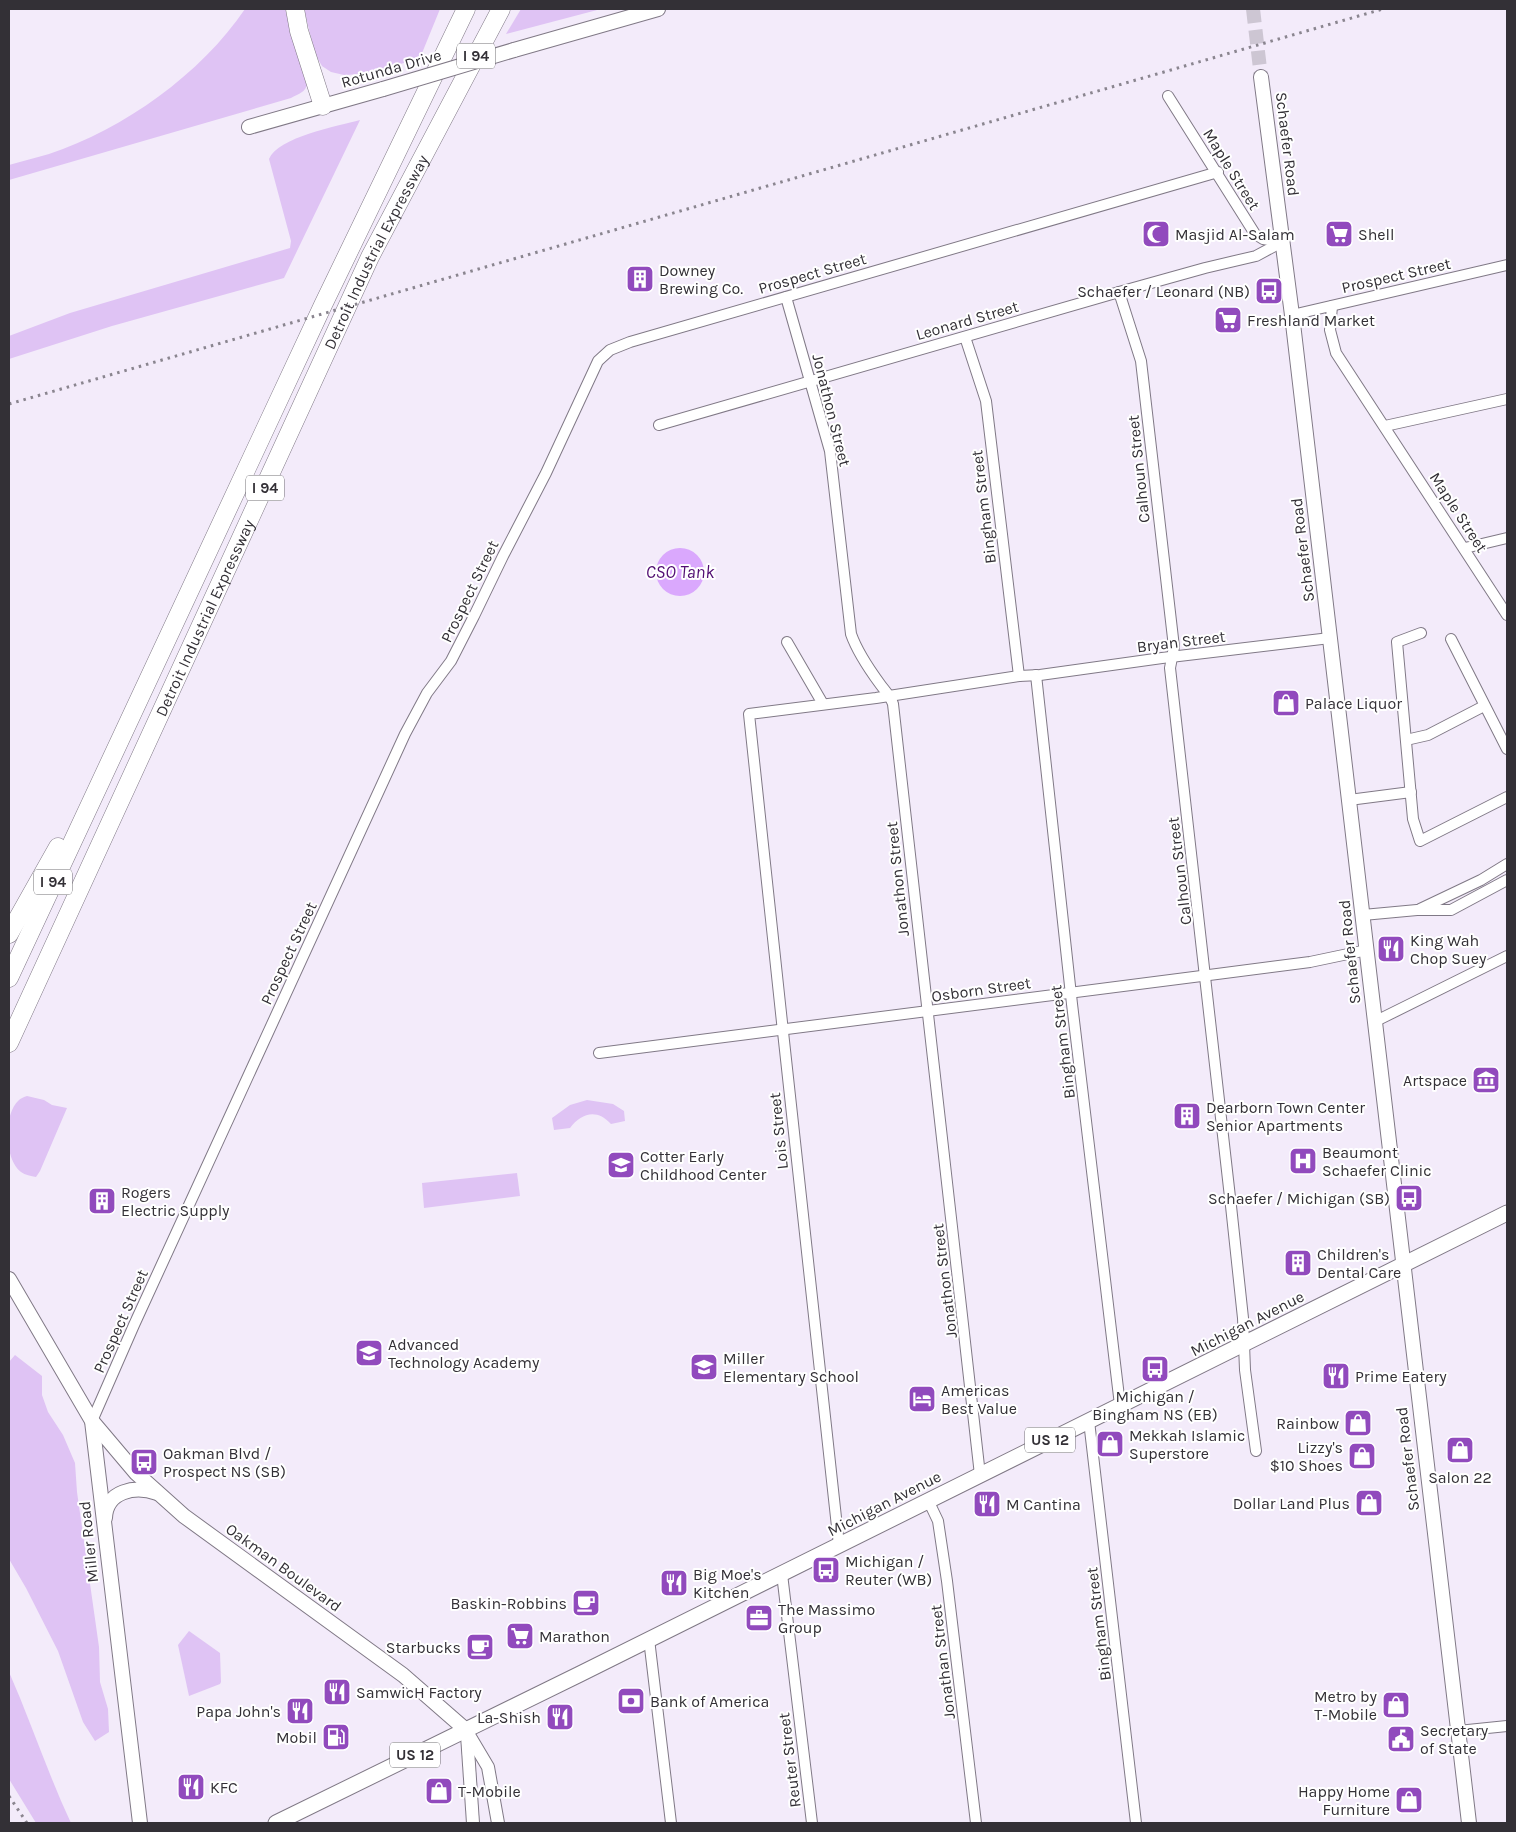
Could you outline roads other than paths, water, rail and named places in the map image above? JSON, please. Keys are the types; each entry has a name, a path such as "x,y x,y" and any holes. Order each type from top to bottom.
{"highway":[{"path":"295,9 301,39 323,106"},
{"path":"452,36 460,9"},
{"name":"Detroit Industrial Expressway","path":"9,978 319,314 466,9"},
{"name":"Detroit Industrial Expressway","path":"9,1043 370,257 501,9"},
{"path":"9,934 66,833 98,786"}],"main road":[{"name":"Rotunda Drive","path":"249,127 658,9"},
{"name":"Schaefer Road","path":"1261,77 1292,315 1468,1823"},
{"name":"Michigan Avenue","path":"276,1823 782,1574 1507,1212"},
{"name":"Miller Road","path":"9,1279 92,1421 140,1823"},
{"name":"Oakman Boulevard","path":"92,1421 136,1473 184,1516 403,1675 466,1730"},
{"path":"104,1528 105,1510 114,1498 124,1491 136,1488 160,1494"}],"street":[{"name":"Maple Street","path":"1168,96 1218,172 1255,234 1262,239 1282,242"},
{"name":"Prospect Street","path":"92,1421 146,1298 405,734 426,693 451,661 502,556 546,473 598,361 610,350 630,342 1218,172"},
{"name":"Leonard Street","path":"659,425 1118,292 1204,268 1256,256 1282,242"},
{"name":"Prospect Street","path":"1292,315 1507,265"},
{"name":"Calhoun Street","path":"1118,292 1141,361 1174,647 1170,668 1206,975 1243,1318 1245,1370 1256,1451"},
{"name":"Jonathon Street","path":"786,297 830,451 851,634 854,643 880,684 890,696 896,722 980,1475"},
{"name":"Maple Street","path":"1332,306 1330,330 1336,353 1507,615"},
{"name":"Bingham Street","path":"965,337 986,401 1019,676"},
{"path":"1385,426 1507,399"},
{"path":"1465,548 1507,538"},
{"path":"1421,633 1397,642 1413,819 1420,841 1507,796"},
{"name":"Bryan Street","path":"1019,676 1330,638"},
{"path":"1451,639 1507,748"},
{"path":"786,642 823,704 890,696 1019,676"},
{"name":"Bingham Street","path":"1036,675 1120,1405"},
{"name":"Lois Street","path":"823,704 750,714 840,1545"},
{"path":"1406,740 1428,736 1484,706"},
{"path":"1349,800 1411,792"},
{"path":"1417,910 1481,880 1507,864"},
{"path":"1363,916 1417,910 1451,910 1507,880"},
{"name":"Osborn Street","path":"599,1053 1310,962 1366,950"},
{"path":"1374,1022 1507,956"},
{"name":"Bingham Street","path":"1088,1421 1136,1823"},
{"name":"Jonathan Street","path":"928,1500 938,1521 948,1581 976,1823"},
{"name":"Reuter Street","path":"782,1574 812,1823"},
{"path":"649,1639 671,1823"},
{"path":"1458,1731 1507,1726"},
{"path":"466,1730 473,1823"},
{"name":"Oakman Boulevard","path":"466,1730 488,1767 498,1823"}],"water":[{"name":"CSO Tank","path":"675,548 685,548 697,555 704,567 704,577 697,589 685,596 675,596 667,592 660,585 656,577 656,567 660,559 667,552"}],"tunnel":[{"path":"1253,9 1261,77"}],"railway":[{"path":"9,404 1383,9"},
{"path":"9,1796 27,1823"}],"place":[{"name":"Masjid Al-Salam","path":"1156,234"},
{"name":"Shell","path":"1339,234"},
{"name":"Downey Brewing Co.","path":"640,279"},
{"name":"Schaefer / Leonard (NB)","path":"1269,291"},
{"name":"Freshland Market","path":"1228,320"},
{"name":"Palace Liquor","path":"1286,703"},
{"name":"King Wah Chop Suey","path":"1391,949"},
{"name":"Artspace","path":"1486,1080"},
{"name":"Dearborn Town Center Senior Apartments","path":"1187,1116"},
{"name":"Beaumont Schaefer Clinic","path":"1303,1161"},
{"name":"Cotter Early Childhood Center","path":"621,1165"},
{"name":"Schaefer / Michigan (SB)","path":"1409,1198"},
{"name":"Rogers Electric Supply","path":"102,1201"},
{"name":"Children's Dental Care","path":"1298,1263"},
{"name":"Advanced Technology Academy","path":"369,1353"},
{"name":"Miller Elementary School","path":"704,1367"},
{"name":"Michigan / Bingham NS (EB)","path":"1155,1369"},
{"name":"Prime Eatery","path":"1336,1376"},
{"name":"Americas Best Value","path":"922,1399"},
{"name":"Rainbow","path":"1358,1423"},
{"name":"Mekkah Islamic Superstore","path":"1110,1444"},
{"name":"Salon 22","path":"1460,1450"},
{"name":"Lizzy's $10 Shoes","path":"1362,1456"},
{"name":"Oakman Blvd / Prospect NS (SB)","path":"144,1462"},
{"name":"Dollar Land Plus","path":"1369,1503"},
{"name":"M Cantina","path":"987,1504"},
{"name":"Michigan / Reuter (WB)","path":"826,1570"},
{"name":"Big Moe's Kitchen","path":"674,1583"},
{"name":"Baskin-Robbins","path":"586,1603"},
{"name":"The Massimo Group","path":"759,1618"},
{"name":"Marathon","path":"520,1636"},
{"name":"Starbucks","path":"480,1647"},
{"name":"SamwicH Factory","path":"337,1692"},
{"name":"Bank of America","path":"631,1701"},
{"name":"Metro by T-Mobile","path":"1396,1705"},
{"name":"Papa John's","path":"300,1711"},
{"name":"La-Shish","path":"560,1717"},
{"name":"Mobil","path":"336,1737"},
{"name":"Secretary of State","path":"1401,1739"},
{"name":"KFC","path":"191,1787"},
{"name":"T-Mobile","path":"439,1791"},
{"name":"Happy Home Furniture","path":"1409,1800"}]}
